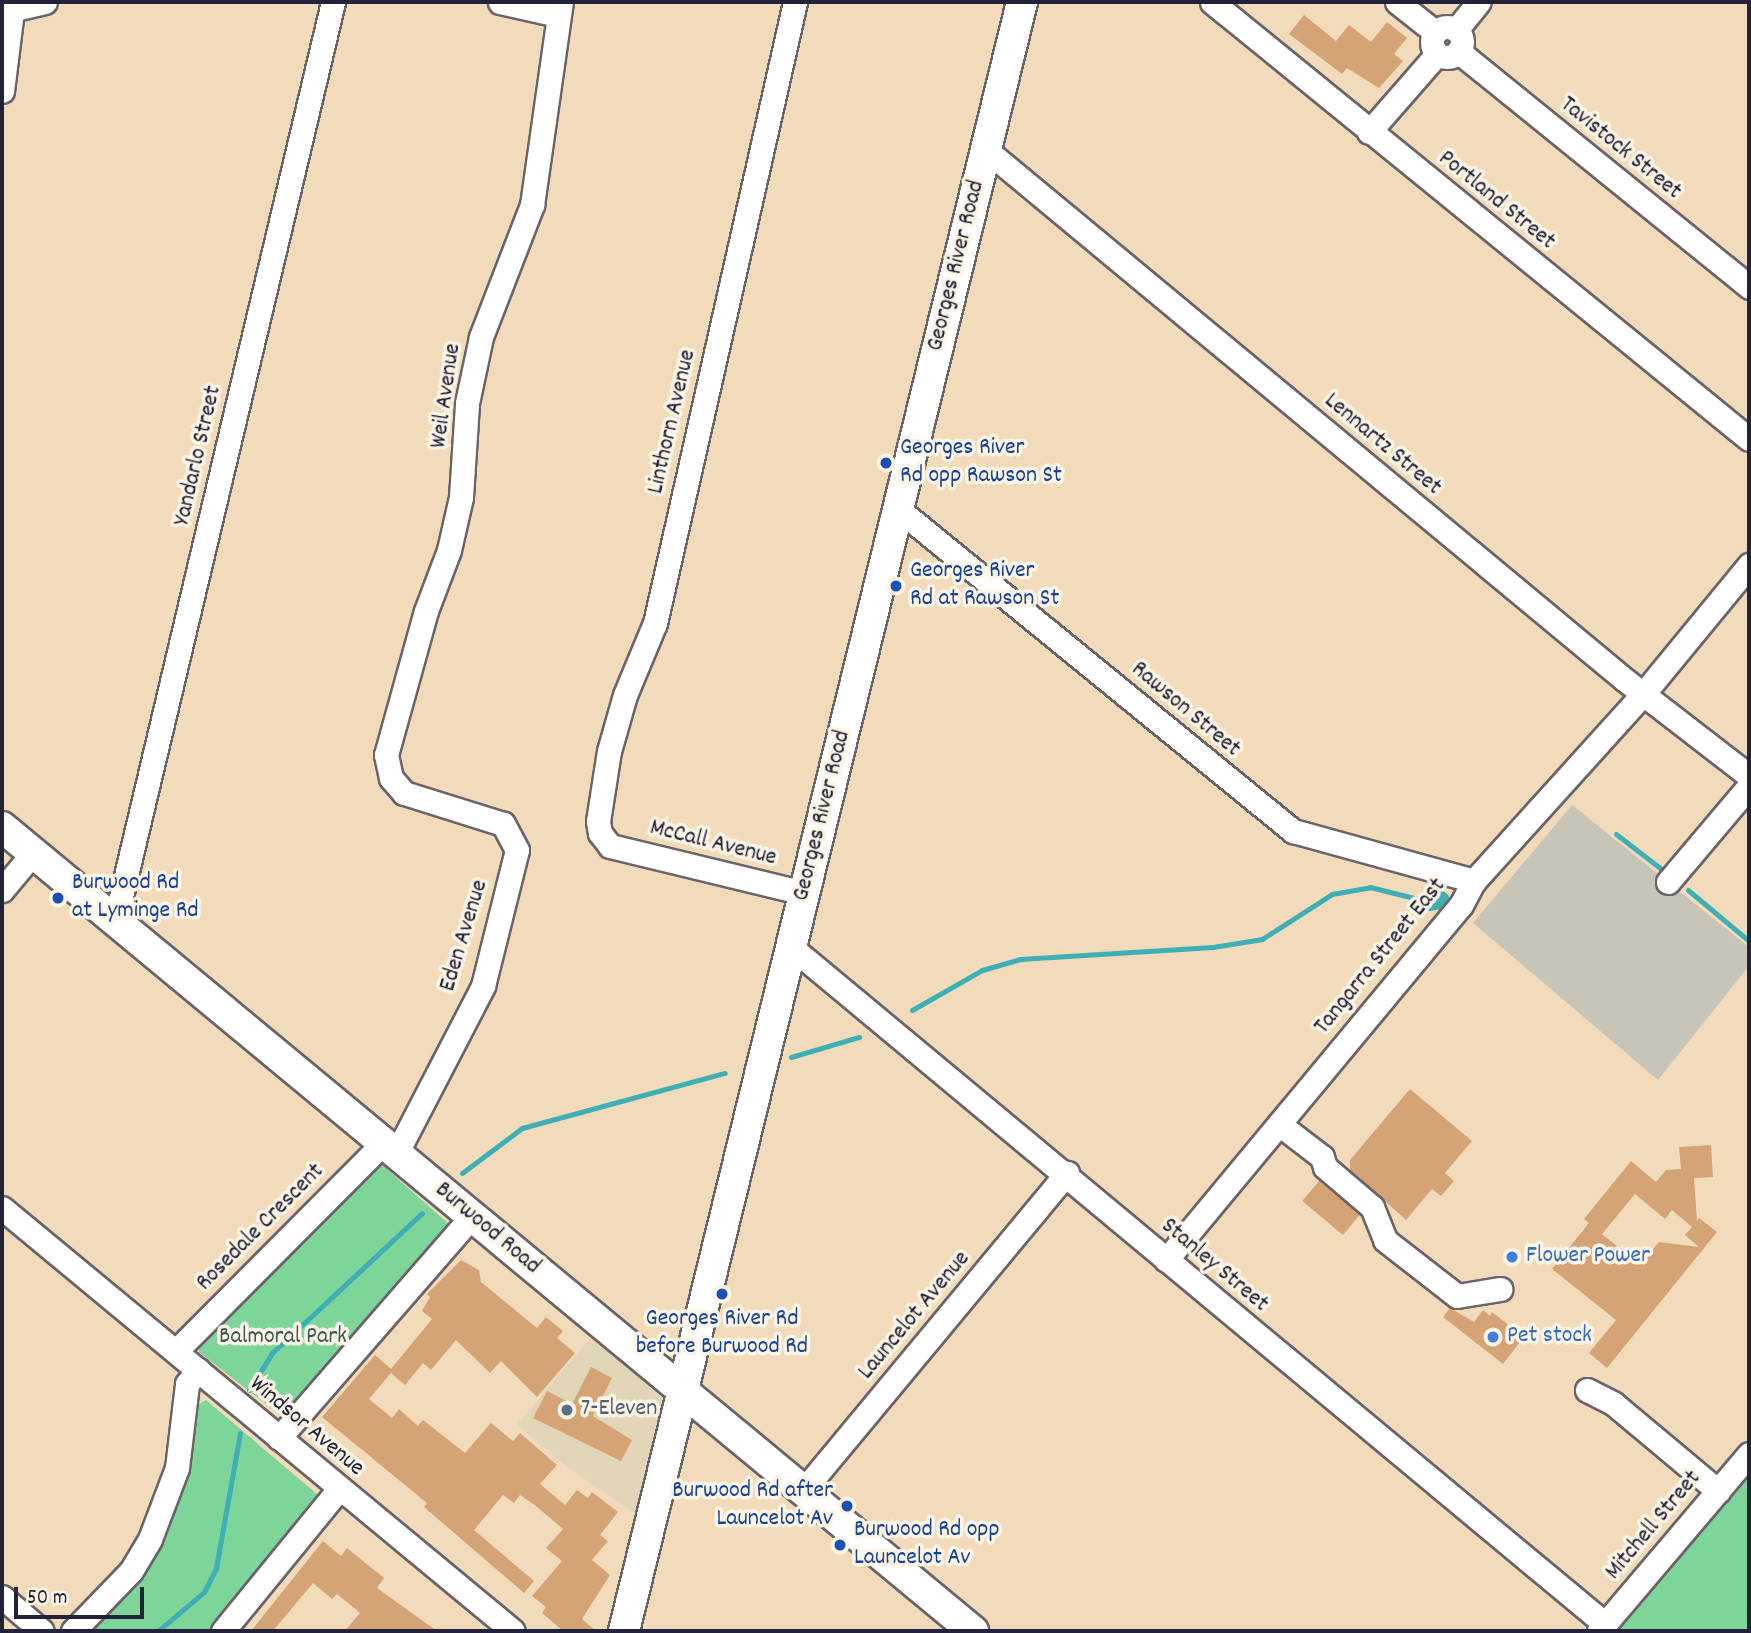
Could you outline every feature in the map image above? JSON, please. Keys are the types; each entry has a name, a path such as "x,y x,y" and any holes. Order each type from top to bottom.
{"main road":[{"name":"Georges River Road","path":"624,1631 1022,2"},
{"name":"Burwood Road","path":"2,827 973,1631"}],"street":[{"path":"2,91 7,11 45,2"},
{"name":"Yandarlo Street","path":"115,922 334,2"},
{"path":"500,2 559,8"},
{"name":"Linthorn Avenue","path":"610,846 600,833 598,821 607,762 625,695 655,623 795,2"},
{"name":"Portland Street","path":"1212,2 1749,439"},
{"name":"Tavistock Street","path":"1397,2 1749,287"},
{"path":"1369,132 1479,2"},
{"name":"Weil Avenue","path":"404,793 391,778 386,755 418,636 449,550 461,497 467,403 481,337 533,205 559,8"},
{"name":"Lennartz Street","path":"985,149 1644,693 1749,776"},
{"name":"Rawson Street","path":"898,509 1293,831 1474,881"},
{"name":"Tangarra Street East","path":"1166,1260 1461,905 1474,881 1644,693 1749,565"},
{"path":"1668,882 1749,786"},
{"name":"Eden Avenue","path":"389,1149 483,986 517,850 503,824 404,793"},
{"name":"McCall Avenue","path":"610,846 804,893"},
{"path":"2,890 33,853"},
{"name":"Stanley Street","path":"791,947 1067,1173 1166,1260 1602,1628"},
{"path":"1279,1124 1322,1157 1325,1167 1372,1207 1385,1240 1457,1296 1500,1289"},
{"name":"Rosedale Crescent","path":"177,1351 389,1149"},
{"name":"Launcelot Avenue","path":"802,1492 1067,1173"},
{"name":"Windsor Avenue","path":"2,1208 513,1631"},
{"path":"279,1438 472,1216"},
{"path":"73,1631 131,1571 150,1539 177,1468 187,1384 198,1370"},
{"path":"1587,1390 1614,1404 1718,1491"},
{"name":"Mitchell Street","path":"1602,1628 1749,1454"},
{"path":"223,1631 339,1489"},
{"path":"2,1597 42,1631"}],"shaded area":[{"path":"1572,805 1749,947 1749,966 1658,1080 1473,923"},
{"path":"591,1337 661,1397 663,1408 637,1515 568,1468 517,1425"}],"green space":[{"name":"Balmoral Park","path":"381,1164 451,1226 285,1419 199,1352 200,1340 370,1169"},
{"path":"206,1400 324,1500 216,1631 90,1631 132,1585 165,1533 181,1489 196,1405"},
{"path":"1749,1468 1749,1631 1614,1631"}],"building":[{"path":"1304,15 1336,41 1349,25 1371,42 1387,22 1407,38 1394,54 1403,61 1379,88 1347,68 1342,74 1289,34"},
{"path":"1410,1089 1472,1141 1445,1173 1454,1181 1441,1196 1432,1189 1406,1220 1350,1170 1350,1160"},
{"path":"1711,1145 1713,1177 1694,1178 1697,1221 1699,1218 1717,1232 1607,1368 1589,1353 1616,1320 1552,1269 1589,1223 1584,1219 1631,1161 1656,1182 1666,1170 1681,1169 1679,1147","holes":["1635,1194 1665,1219 1672,1210 1692,1227 1685,1235 1699,1247 1659,1242 1640,1265 1602,1234"]},
{"path":"1319,1181 1360,1215 1343,1235 1302,1201"},
{"path":"461,1260 479,1270 481,1282 537,1328 546,1317 563,1331 557,1338 575,1353 537,1397 501,1361 490,1373 456,1340 431,1370 423,1363 405,1385 391,1373 369,1399 392,1418 399,1409 418,1426 423,1420 465,1453 491,1423 513,1441 520,1433 557,1465 540,1484 565,1505 577,1490 588,1498 592,1492 618,1512 600,1535 608,1541 592,1560 610,1575 582,1619 596,1631 563,1631 542,1613 546,1607 532,1596 562,1561 546,1548 563,1529 536,1506 520,1495 514,1503 503,1495 474,1530 534,1581 524,1593 424,1507 427,1503 322,1417 375,1355 391,1369 432,1319 422,1311 430,1297 427,1294"},
{"path":"1450,1308 1474,1322 1483,1310 1490,1316 1492,1312 1524,1337 1503,1364 1443,1317"},
{"name":"7-Eleven","path":"591,1367 612,1378 593,1416 632,1440 621,1461 533,1418 547,1391 572,1404"},
{"path":"323,1541 341,1556 347,1548 384,1578 377,1588 437,1631 345,1631 360,1613 337,1594 332,1599 313,1583 273,1631 251,1631"}],"waterway":[{"path":"1616,834 1660,868"},
{"path":"912,1010 982,970 1020,959 1213,947 1262,939 1332,894 1370,887 1430,902"},
{"path":"1688,890 1749,941"},
{"path":"1430,902 1441,900"},
{"path":"791,1057 859,1037"},
{"path":"462,1173 522,1128 725,1073"},
{"path":"249,1390 272,1353 422,1213"},
{"path":"158,1631 204,1592 216,1568 240,1433"}],"place":[{"name":"Georges River Rd opp Rawson St","path":"886,463"},
{"name":"Georges River Rd at Rawson St","path":"896,586"},
{"name":"Burwood Rd at Lyminge Rd","path":"58,898"},
{"name":"Flower Power","path":"1512,1257"},
{"name":"Georges River Rd before Burwood Rd","path":"722,1294"},
{"name":"Pet stock","path":"1493,1337"},
{"name":"7-Eleven","path":"567,1410"},
{"name":"Burwood Rd after Launcelot Av","path":"847,1506"},
{"name":"Burwood Rd opp Launcelot Av","path":"840,1545"}]}
